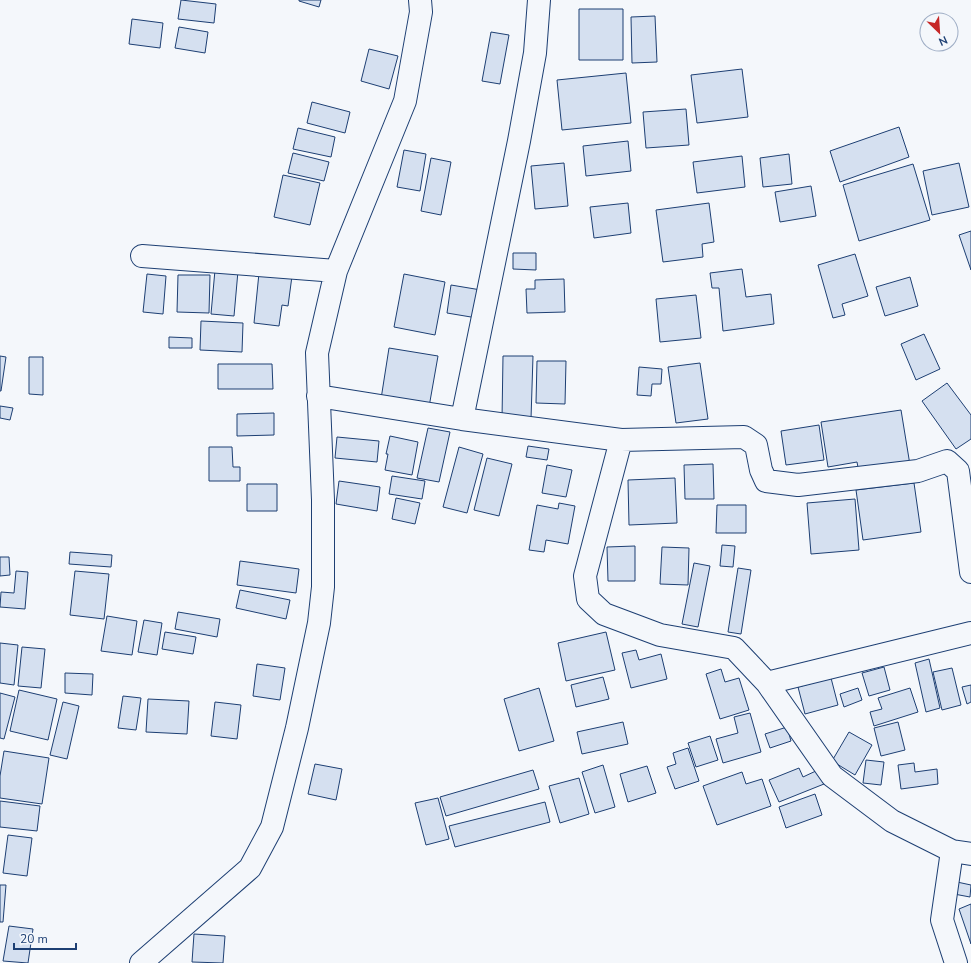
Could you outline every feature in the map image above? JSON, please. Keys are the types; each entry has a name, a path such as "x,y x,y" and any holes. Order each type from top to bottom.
{"street":[{"path":"141,963 250,868 272,827 297,728 320,616 323,587 324,540 317,352 336,272 404,101 421,12 420,0"},
{"path":"462,419 519,141 534,53 539,0"},
{"path":"142,256 336,272"},
{"path":"318,396 462,419 622,440 744,437 756,445 761,470 766,481 798,485 918,471 947,461 958,471 971,572"},
{"path":"622,440 585,576 588,599 604,614 660,635 734,648 767,683 832,776 892,821 962,852 942,920 956,963"},
{"path":"767,683 971,633"}],"building":[{"path":"181,0 216,4 214,23 178,19"},
{"path":"299,0 321,0 319,7"},
{"path":"579,9 623,9 623,60 579,60"},
{"path":"655,16 657,62 632,63 631,17"},
{"path":"132,19 163,23 160,48 129,44"},
{"path":"179,27 208,32 205,53 175,48"},
{"path":"491,32 509,35 500,84 482,81"},
{"path":"369,49 398,56 389,89 361,81"},
{"path":"742,69 748,117 697,123 691,75"},
{"path":"626,73 631,123 562,130 557,80"},
{"path":"312,102 350,112 345,133 307,123"},
{"path":"686,109 689,145 646,148 643,112"},
{"path":"899,127 909,157 840,182 830,151"},
{"path":"298,128 335,137 331,157 293,149"},
{"path":"628,141 631,171 586,176 583,146"},
{"path":"404,150 426,154 420,191 397,187"},
{"path":"293,153 329,162 324,181 288,173"},
{"path":"789,154 792,184 763,187 760,158"},
{"path":"742,156 745,187 697,193 693,162"},
{"path":"431,158 451,162 441,215 421,211"},
{"path":"564,163 568,206 535,209 531,166"},
{"path":"959,163 969,207 932,215 923,171"},
{"path":"913,164 930,220 859,241 843,185"},
{"path":"283,175 320,183 310,225 274,217"},
{"path":"811,186 816,216 780,222 775,192"},
{"path":"628,203 631,233 594,238 590,207"},
{"path":"709,203 714,242 702,244 703,257 663,262 656,210"},
{"path":"971,231 971,270 959,235"},
{"path":"513,253 536,253 536,270 513,269"},
{"path":"855,254 868,296 842,304 845,315 833,318 818,265"},
{"path":"742,269 746,297 771,294 774,324 723,331 719,288 712,288 710,273"},
{"path":"215,270 238,271 234,316 211,314"},
{"path":"259,273 292,276 288,306 282,305 279,326 254,323"},
{"path":"147,274 166,276 163,314 143,312"},
{"path":"404,274 445,282 435,335 394,327"},
{"path":"178,275 210,275 209,313 177,312"},
{"path":"910,277 918,306 885,316 876,287"},
{"path":"564,279 565,312 527,313 526,289 535,289 535,280"},
{"path":"451,285 481,290 477,318 447,313"},
{"path":"696,295 701,338 660,342 656,299"},
{"path":"201,321 243,323 242,352 200,350"},
{"path":"924,334 940,369 916,380 901,344"},
{"path":"169,337 192,338 192,348 169,348"},
{"path":"389,348 438,356 429,407 381,399"},
{"path":"0,356 6,357 1,391 0,391"},
{"path":"503,356 533,356 531,419 502,419"},
{"path":"29,357 43,357 43,395 29,394"},
{"path":"537,361 566,361 565,404 536,403"},
{"path":"700,363 708,419 676,423 668,367"},
{"path":"218,364 272,364 273,389 218,389"},
{"path":"639,367 662,369 661,384 652,384 651,396 637,395"},
{"path":"947,383 971,415 971,439 956,449 922,401"},
{"path":"0,406 13,408 10,420 0,418"},
{"path":"901,410 910,465 859,473 857,462 828,467 821,422"},
{"path":"274,413 274,435 237,436 237,414"},
{"path":"819,425 824,460 786,465 781,431"},
{"path":"428,428 450,432 439,482 417,478"},
{"path":"390,436 418,442 412,475 385,470 388,454 386,454"},
{"path":"337,437 379,441 377,462 335,458"},
{"path":"528,446 549,449 547,460 526,457"},
{"path":"209,447 232,447 233,467 240,467 240,481 209,481"},
{"path":"459,447 483,454 467,513 443,507"},
{"path":"487,458 512,464 499,516 474,510"},
{"path":"713,464 714,499 685,499 684,465"},
{"path":"547,465 572,470 566,497 542,493"},
{"path":"392,476 425,481 422,499 389,494"},
{"path":"675,478 677,523 629,525 628,480"},
{"path":"339,481 380,487 377,511 336,504"},
{"path":"914,483 921,532 863,540 856,490"},
{"path":"247,484 277,484 277,511 247,511"},
{"path":"396,498 420,503 415,524 392,519"},
{"path":"855,499 859,550 811,554 807,503"},
{"path":"559,503 575,506 568,544 546,540 544,552 529,550 537,505 558,509"},
{"path":"717,505 746,505 746,533 716,533"},
{"path":"722,545 735,546 733,567 720,566"},
{"path":"635,546 635,581 608,581 607,547"},
{"path":"662,547 689,548 688,585 660,584"},
{"path":"70,552 112,555 111,567 69,564"},
{"path":"0,557 9,557 10,575 0,576"},
{"path":"240,561 299,569 296,593 237,585"},
{"path":"694,563 710,566 698,627 682,624"},
{"path":"738,568 751,570 741,634 728,632"},
{"path":"16,571 28,572 25,609 0,607 1,592 14,593"},
{"path":"75,571 109,574 104,619 70,615"},
{"path":"240,590 290,600 286,619 236,608"},
{"path":"178,612 220,619 217,637 175,629"},
{"path":"107,616 137,621 132,655 101,651"},
{"path":"144,620 162,623 157,655 138,652"},
{"path":"165,632 196,637 193,654 162,649"},
{"path":"606,632 615,670 566,681 558,643"},
{"path":"0,643 18,645 14,685 0,683"},
{"path":"22,647 45,649 41,688 18,686"},
{"path":"636,650 639,660 661,654 667,679 631,688 622,653"},
{"path":"929,659 940,708 926,712 915,663"},
{"path":"257,664 285,668 280,700 253,696"},
{"path":"884,667 890,690 869,696 862,673"},
{"path":"952,668 961,705 942,710 933,672"},
{"path":"721,669 725,682 739,678 749,710 720,719 706,674"},
{"path":"65,673 93,674 92,695 65,693"},
{"path":"603,677 609,699 576,707 571,685"},
{"path":"831,678 838,705 805,714 798,687"},
{"path":"971,685 971,702 967,704 962,687"},
{"path":"539,688 554,741 519,751 504,699"},
{"path":"858,688 862,700 844,707 840,694"},
{"path":"910,688 918,712 874,726 870,712 882,709 878,698"},
{"path":"19,690 57,699 48,740 10,731"},
{"path":"0,693 15,697 4,739 0,738"},
{"path":"123,696 141,698 136,730 118,728"},
{"path":"148,699 189,701 187,734 146,732"},
{"path":"63,702 79,706 67,759 50,755"},
{"path":"215,702 241,705 237,739 211,736"},
{"path":"750,713 761,752 723,763 716,739 738,733 734,717"},
{"path":"623,722 628,744 582,754 577,732"},
{"path":"898,722 905,750 881,756 874,728"},
{"path":"787,727 791,741 770,748 765,734"},
{"path":"849,732 872,745 855,775 832,761"},
{"path":"710,736 718,760 696,767 688,743"},
{"path":"688,748 699,781 675,789 667,767 676,764 673,753"},
{"path":"4,751 49,758 42,804 0,798 0,776"},
{"path":"866,760 884,762 881,785 863,783"},
{"path":"914,763 915,772 937,769 938,784 901,789 898,765"},
{"path":"315,764 342,769 336,800 308,794"},
{"path":"603,765 615,807 595,813 582,772"},
{"path":"647,766 656,793 628,802 620,774"},
{"path":"799,768 803,777 818,770 824,784 779,802 769,780"},
{"path":"533,770 539,789 446,816 440,797"},
{"path":"742,772 746,784 762,779 771,806 717,825 703,786"},
{"path":"579,778 589,814 560,823 549,786"},
{"path":"815,794 822,815 786,828 779,807"},
{"path":"438,798 449,839 426,845 415,803"},
{"path":"0,801 40,806 37,831 0,827"},
{"path":"545,802 550,822 455,847 449,826"},
{"path":"8,835 32,838 27,876 3,873"},
{"path":"957,882 971,885 970,897 954,894"},
{"path":"0,885 6,885 3,922 0,922"},
{"path":"971,904 971,944 959,909"},
{"path":"9,926 33,929 28,963 3,961"},
{"path":"194,934 225,936 223,963 192,962"}]}
